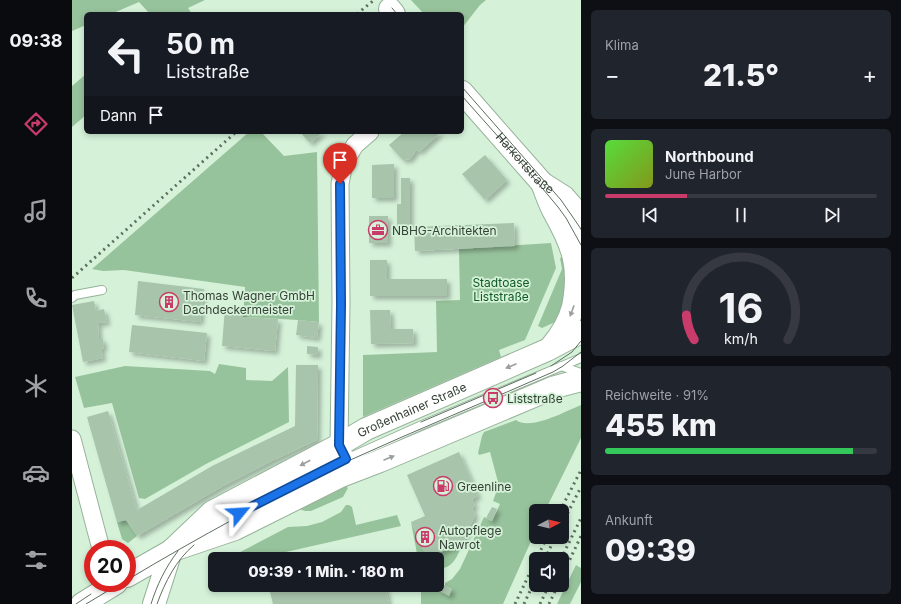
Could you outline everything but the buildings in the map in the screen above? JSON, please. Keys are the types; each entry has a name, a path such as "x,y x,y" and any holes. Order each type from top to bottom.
{"main road":[{"name":"Harkortstraße","path":"464,94 542,183"},
{"path":"542,183 564,197 581,217"},
{"path":"542,183 553,211 567,235 578,259 580,279 571,314 557,340 554,358"},
{"name":"Großenhainer Straße","path":"136,571 171,551 235,530 346,459 377,424 554,358 581,332"},
{"name":"Großenhainer Straße","path":"171,551 212,512 346,459 380,461 555,387 581,380"},
{"path":"154,604 171,551"},
{"path":"82,604 101,592"}],"street":[{"path":"346,459 341,304 340,184 344,163 355,145 368,134"},
{"path":"72,439 99,540"}],"lane":[{"name":"Harkortstraße","path":"542,183 568,216 581,239"},
{"path":"72,298 75,295 102,290"},
{"name":"Großenhainer Straße","path":"554,358 581,358"},
{"path":"554,358 581,373"}],"green space":[{"path":"72,0 205,0 188,8 191,12 148,12 139,2 116,12 84,12 84,26 72,31"},
{"path":"411,0 486,0 480,5 464,25 464,12 422,12"},
{"path":"84,76 84,117 72,127 72,86"},
{"path":"247,134 263,134 284,156 317,152 319,322 243,317 245,287 124,270 103,271 92,269"},
{"name":"Stadtoase Liststraße","path":"551,243 556,268 525,340 499,350 501,357 363,417 363,355 437,352 436,301 460,300 459,249"},
{"path":"565,256 567,259 564,318 542,328 538,326 562,269 560,258"},
{"path":"219,364 246,368 246,380 272,381 288,367 289,422 206,464 145,499 139,498 112,403 84,408 75,377 125,366 210,371 215,374"},
{"path":"581,405 581,438 548,504 529,504 530,544 503,604 421,604 421,592 442,592 448,595 452,589 445,586 445,583 452,579 460,569 484,517 492,521 500,504 493,501 497,490 488,486 498,482 490,452 479,455 478,453 484,432 516,420 522,423 539,422"},
{"path":"346,486 348,488 343,497 311,511 299,509"},
{"path":"346,505 352,507 356,525 397,515 401,526 286,552 240,552 288,527 307,526 322,522 341,512"},
{"path":"126,520 137,536 132,540 122,539 117,522"},
{"path":"411,522 424,552 417,552"},
{"path":"463,542 454,562 447,567 444,568 444,552 441,552"},
{"path":"576,565 581,568 581,582 570,604 557,604 563,592 569,592 569,579"}],"tram line":[{"path":"392,8 395,12"},
{"path":"464,89 561,200 581,229"},
{"path":"464,98 558,207 581,245"},
{"path":"551,366 572,352 581,341"},
{"path":"136,575 181,548 264,503 348,461 553,372 581,352"},
{"path":"421,422 536,373"},
{"path":"157,604 176,564 194,545"},
{"path":"151,604 162,577 178,551"},
{"path":"86,604 106,592"},
{"path":"76,604 91,594"}],"railway":[{"path":"359,12 374,0"},
{"path":"72,278 234,134"},
{"path":"564,504 581,470"},
{"path":"569,510 581,487"},
{"path":"564,552 581,518"},
{"path":"569,561 581,536"},
{"path":"515,604 544,544"},
{"path":"548,552 552,544"},
{"path":"524,604 530,592"},
{"path":"540,604 546,592"},
{"path":"549,604 555,592"}],"place":[{"name":"NBHG-Architekten","path":"378,230"},
{"name":"Thomas Wagner GmbH Dachdeckermeister","path":"169,302"},
{"name":"Liststraße","path":"493,398"},
{"name":"Greenline","path":"443,486"},
{"name":"Autopflege Nawrot","path":"425,537"}],"route":[{"path":"239,513 346,459 339,445 341,304 340,184"}]}
